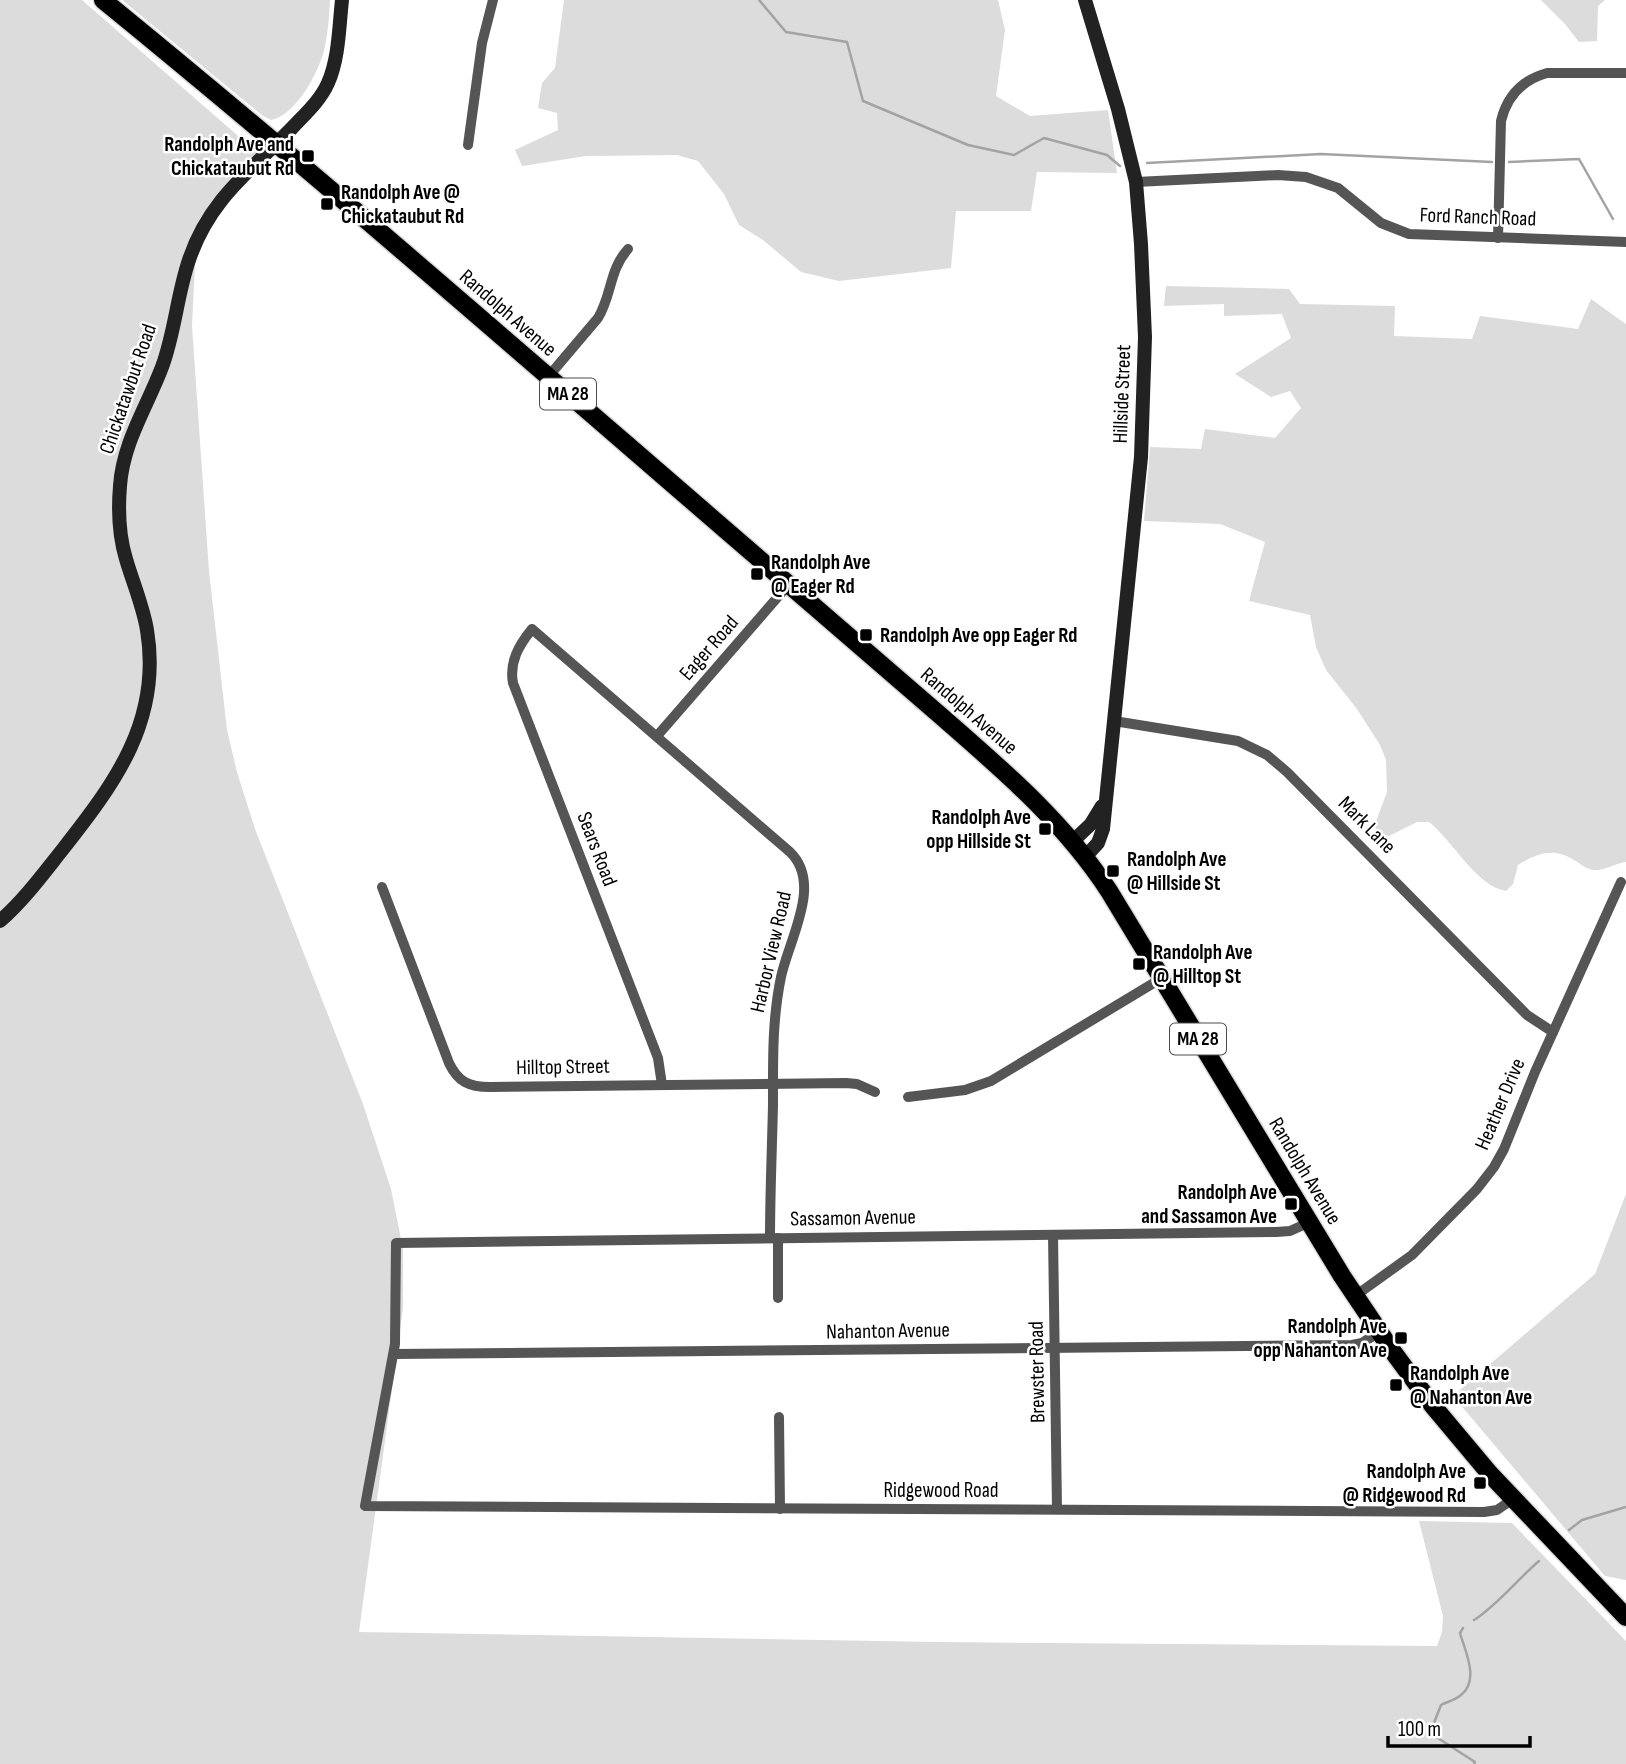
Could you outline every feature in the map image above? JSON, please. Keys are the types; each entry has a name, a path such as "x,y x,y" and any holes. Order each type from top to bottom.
{"main road":[{"name":"Randolph Avenue","path":"103,0 276,144 789,584 1012,778 1073,841 1162,978 1379,1332 1439,1413 1513,1499 1626,1617"},
{"name":"Chickatawbut Road","path":"0,921 33,887 107,793 138,731 148,691 149,641 121,534 119,497 123,464 133,432 162,367 186,270 197,239 228,189 314,105 328,83 336,54 342,0"},
{"name":"Hillside Street","path":"1085,0 1118,109 1136,182 1145,337 1142,432 1128,603 1107,795 1101,836 1085,857"},
{"name":"Hillside Street","path":"1073,841 1095,820 1107,795"}],"street":[{"path":"468,145 482,43 493,0"},
{"path":"1498,238 1501,121 1504,109 1517,89 1536,76 1548,73 1626,73"},
{"name":"Ford Ranch Road","path":"1136,182 1278,175 1306,177 1338,188 1381,223 1402,232 1626,243"},
{"path":"548,377 598,318 617,263 628,249"},
{"name":"Eager Road","path":"657,736 789,584"},
{"name":"Harbor View Road","path":"532,629 790,852 803,871 805,895 784,964 775,1009 769,1166 778,1298"},
{"name":"Sears Road","path":"532,629 514,660 514,689 658,1058 662,1085"},
{"name":"Mark Lane","path":"1114,721 1222,737 1246,744 1267,755 1287,772 1527,1015 1552,1032"},
{"name":"Heather Drive","path":"1355,1296 1412,1255 1477,1189 1494,1167 1621,882"},
{"name":"Hilltop Street","path":"382,887 449,1063 464,1083 475,1087 846,1083 857,1084 875,1092"},
{"path":"908,1097 965,1090 991,1081 1162,978"},
{"name":"Sassamon Avenue","path":"394,1354 396,1243 1283,1232 1310,1222"},
{"name":"Brewster Road","path":"1053,1235 1057,1509"},
{"name":"Nahanton Avenue","path":"394,1354 1352,1345 1362,1343 1379,1332"},
{"name":"Ridgewood Road","path":"394,1354 365,1506 1484,1512 1497,1510 1513,1499"},
{"path":"779,1417 780,1509"}],"shaded area":[{"path":"0,0 82,0 267,161 234,194 210,225 195,263 192,326 209,571 227,730 255,829 363,1104 391,1189 403,1249 403,1308 359,1632 938,1642 1437,1646 1442,1632 1443,1616 1419,1521 1512,1523 1626,1641 1626,1764 0,1764"},
{"path":"122,0 330,0 324,51 305,92 289,110 271,120"},
{"path":"564,0 998,0 1005,30 996,96 1030,116 1108,110 1117,173 1037,172 1031,211 956,211 951,268 839,281 801,272 763,240 739,225 724,194 698,161 677,155 586,156 522,166 515,150 558,130 557,113 538,108 542,83 555,68"},
{"path":"1541,0 1605,0 1598,6 1597,41 1579,42"},
{"path":"1166,286 1289,289 1300,304 1395,306 1394,336 1472,339 1480,316 1578,329 1591,299 1626,324 1626,862 1594,870 1567,856 1546,853 1518,865 1513,884 1506,891 1485,881 1429,822 1417,822 1389,836 1376,831 1375,824 1387,792 1386,760 1380,745 1357,709 1326,670 1316,647 1310,615 1249,601 1265,542 1220,524 1144,521 1150,447 1201,449 1205,429 1275,438 1301,408 1290,391 1271,397 1235,374 1291,338 1282,314 1224,316 1224,304 1164,306"},
{"path":"1626,1194 1626,1580 1605,1576 1453,1396 1595,1274"}],"waterway":[{"path":"759,0 786,32 847,42 863,101 968,145 1014,155 1044,138 1107,155 1120,166"},
{"path":"1147,163 1321,154 1492,162"},
{"path":"1509,162 1579,159 1613,219"},
{"path":"1569,1530 1582,1520 1626,1507"},
{"path":"1474,1620 1539,1561"},
{"path":"1463,1628 1460,1633 1470,1665 1470,1682 1461,1695 1441,1705 1430,1733 1475,1762 1474,1764"}],"place":[{"name":"Randolph Ave and Chickataubut Rd","path":"308,156"},
{"name":"Randolph Ave @ Chickataubut Rd","path":"327,204"},
{"name":"Randolph Ave @ Eager Rd","path":"757,574"},
{"name":"Randolph Ave opp Eager Rd","path":"866,635"},
{"name":"Randolph Ave opp Hillside St","path":"1045,829"},
{"name":"Randolph Ave @ Hillside St","path":"1113,871"},
{"name":"Randolph Ave @ Hilltop St","path":"1139,964"},
{"name":"Randolph Ave and Sassamon Ave","path":"1291,1204"},
{"name":"Randolph Ave opp Nahanton Ave","path":"1401,1338"},
{"name":"Randolph Ave @ Nahanton Ave","path":"1396,1385"},
{"name":"Randolph Ave @ Ridgewood Rd","path":"1480,1483"}]}
